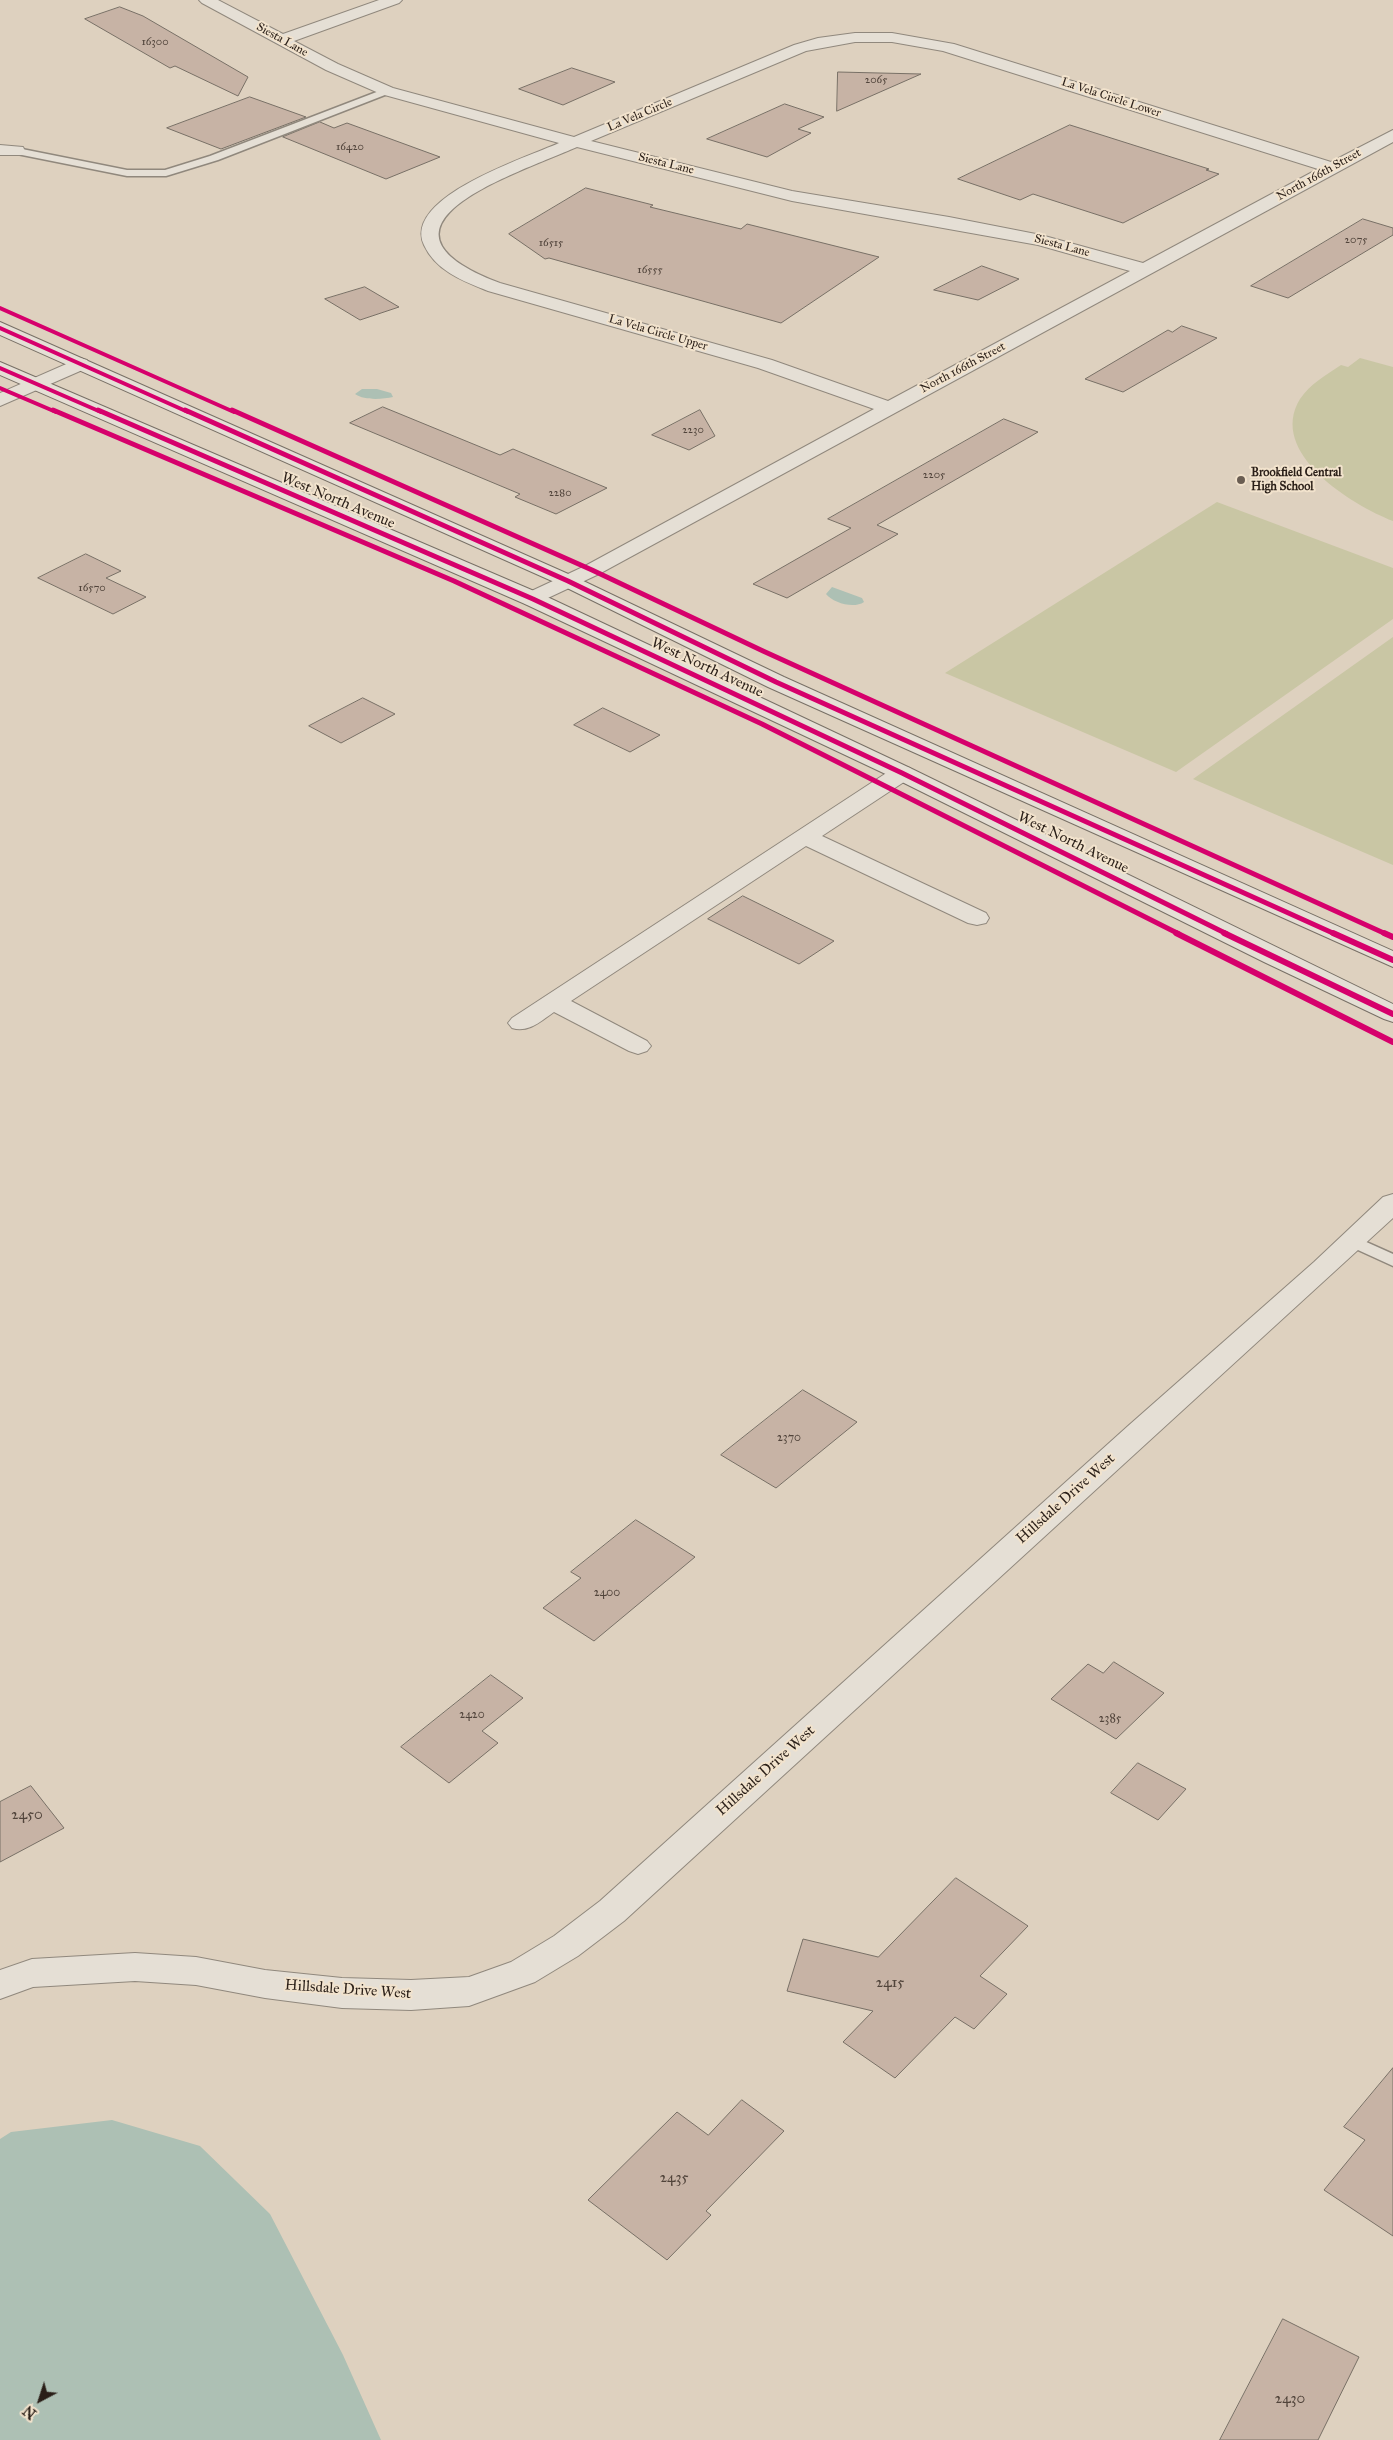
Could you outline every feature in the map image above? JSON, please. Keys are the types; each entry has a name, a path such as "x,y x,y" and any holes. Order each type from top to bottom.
{"street":[{"name":"Siesta Lane","path":"207,0 332,67 387,91 575,142 792,196 949,222 1041,240 1143,269"},
{"path":"281,40 394,0"},
{"name":"La Vela Circle","path":"435,247 430,229 437,216 448,203 472,188 575,142 800,48 840,39 888,36"},
{"name":"La Vela Circle Lower","path":"888,36 930,42 957,49 1332,168"},
{"name":"North 166th Street","path":"533,599 1393,135"},
{"path":"0,150 17,151"},
{"name":"La Vela Circle Upper","path":"435,247 439,255 454,268 471,278 494,287 765,364 889,408"},
{"name":"West North Avenue","path":"0,328 568,581 776,682 1393,960"},
{"path":"0,400 80,364"},
{"name":"West North Avenue","path":"0,368 533,599 902,773 1273,957 1393,1014"},
{"path":"521,1023 902,773"},
{"path":"805,837 977,918"},
{"path":"554,1002 638,1046"},
{"name":"Hillsdale Drive West","path":"0,1984 32,1973 134,1967 196,1972 265,1984 342,1993 411,1995 469,1991 523,1972 566,1946 612,1911 1393,1203"}],"lane":[{"path":"17,151 127,174 166,173 208,160 387,91"},
{"path":"1353,1241 1393,1261"}],"shaded area":[{"path":"1360,358 1393,367 1393,521 1357,503 1337,490 1304,457 1295,439 1293,419 1300,399 1304,394 1319,380 1341,365 1348,367"},
{"path":"362,389 377,389 391,393 393,397 369,399 355,394"},
{"path":"1217,502 1393,568 1393,619 1176,772 945,673"},
{"path":"832,587 862,598 864,602 849,605 833,600 826,594"},
{"path":"1393,637 1393,865 1193,779"},
{"path":"112,2120 200,2146 270,2214 343,2355 381,2440 0,2440 0,2139 11,2132"}],"building":[{"path":"120,7 143,16 248,77 238,96 175,66 170,68 85,19"},
{"path":"572,68 615,82 563,105 519,89"},
{"path":"838,72 921,74 837,111"},
{"path":"250,97 306,117 221,149 167,128"},
{"path":"785,104 824,117 798,129 811,133 767,157 707,139"},
{"path":"320,122 334,128 347,123 440,157 386,179 283,137"},
{"path":"1070,125 1209,169 1206,170 1219,174 1123,223 1033,194 1020,200 958,179"},
{"path":"586,188 653,205 650,207 741,229 747,224 879,257 781,323 549,258 545,259 509,234"},
{"path":"1363,219 1393,228 1393,235 1288,298 1251,286"},
{"path":"982,266 1019,279 978,300 934,290"},
{"path":"365,287 399,307 360,320 325,299"},
{"path":"1182,326 1217,338 1123,392 1085,379 1168,330 1172,332"},
{"path":"383,407 500,455 513,449 607,488 556,514 515,497 520,494 350,423"},
{"path":"700,410 715,436 689,450 652,435"},
{"path":"1004,419 1038,432 877,525 898,534 787,598 753,584 851,528 828,519"},
{"path":"86,554 121,571 106,578 146,597 113,614 38,578"},
{"path":"363,698 395,714 341,743 309,726"},
{"path":"603,708 660,735 630,752 574,725"},
{"path":"743,896 834,941 799,964 708,919"},
{"path":"803,1390 857,1422 776,1488 721,1455"},
{"path":"636,1520 695,1557 594,1641 543,1608 581,1578 571,1572"},
{"path":"1114,1662 1164,1693 1116,1739 1051,1699 1088,1664 1103,1673"},
{"path":"491,1675 523,1698 482,1731 498,1743 449,1783 401,1747"},
{"path":"1138,1763 1186,1789 1158,1820 1111,1793"},
{"path":"31,1786 64,1828 0,1862 0,1802"},
{"path":"956,1878 1028,1926 980,1976 1007,1994 974,2029 955,2017 895,2078 843,2042 873,2011 787,1991 803,1939 878,1957"},
{"path":"1393,2068 1393,2236 1324,2190 1365,2140 1344,2127"},
{"path":"742,2100 784,2131 706,2211 711,2215 667,2260 588,2200 677,2112 708,2135"},
{"path":"1283,2319 1359,2357 1318,2440 1220,2440"}],"cycle path":[{"path":"0,308 592,570 763,651 1393,937"},
{"path":"0,328 568,581 776,682 1393,960"},
{"path":"0,368 533,599 902,773 1273,957 1393,1014"},
{"path":"0,388 454,581 762,724 1393,1042"}],"place":[{"name":"Brookfield Central High School","path":"1241,480"}]}
